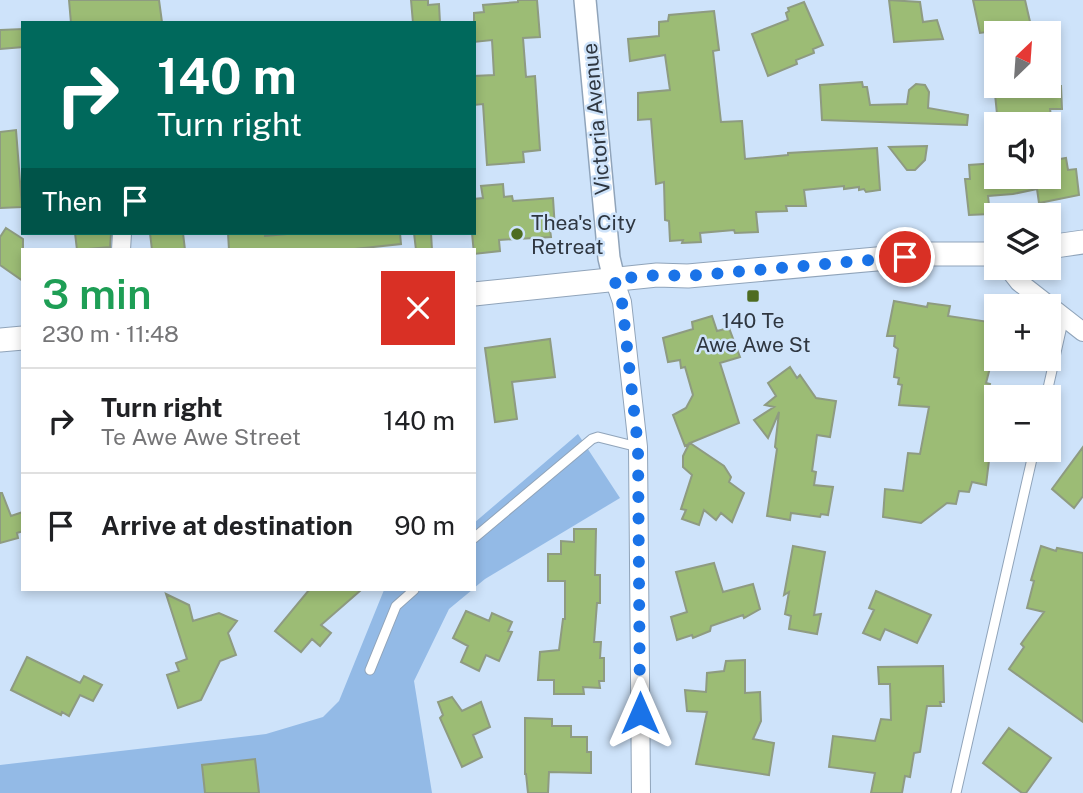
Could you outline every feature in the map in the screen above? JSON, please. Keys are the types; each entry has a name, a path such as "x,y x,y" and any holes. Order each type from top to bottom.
{"main road":[{"path":"1061,245 1083,242"},
{"path":"476,295 657,275 688,276 932,254 984,254"},
{"path":"0,340 21,338"}],"street":[{"name":"Victoria Avenue","path":"585,0 609,258 614,279"},
{"path":"614,279 622,302 638,447 641,793"},
{"path":"1017,280 1083,332"}],"lane":[{"path":"1049,385 1064,317"},
{"path":"476,536 592,439 598,437 638,447"},
{"path":"956,793 1031,462"},
{"path":"370,670 396,606 413,591"}],"shaded area":[{"path":"578,434 620,498 476,586 476,521"},
{"path":"384,591 471,591 449,609 414,681 432,793 0,793 0,765 266,734 323,717 339,701"}],"building":[{"path":"69,0 159,0 162,21 71,21"},
{"path":"411,0 428,0 428,5 439,4 440,21 413,21"},
{"path":"537,0 540,37 523,38 526,77 535,76 540,150 523,152 524,162 487,165 483,104 476,105 476,76 494,75 492,40 476,42 474,13 484,12 483,5"},
{"path":"889,0 920,2 923,22 937,20 943,39 894,42"},
{"path":"973,0 1025,0 1030,21 984,21 984,32 980,33"},
{"path":"804,2 823,45 813,49 814,53 796,60 797,64 768,76 752,34 788,20 788,8"},
{"path":"714,11 719,50 713,51 721,122 742,121 745,159 788,153 877,148 880,190 866,192 864,189 859,190 859,187 844,189 844,186 804,190 806,206 786,206 787,211 756,212 758,232 735,233 734,230 700,233 701,242 670,241 669,221 665,220 664,182 656,184 651,119 638,120 638,93 670,90 665,55 630,61 628,39 659,36 659,22 668,21 669,15"},
{"path":"21,29 21,47 0,49 0,30"},
{"path":"862,82 863,87 867,87 870,105 907,104 909,90 916,84 925,85 929,92 928,108 968,115 967,125 822,120 820,85"},
{"path":"1061,86 1062,109 1050,109 1050,112 997,112 995,98 1061,98"},
{"path":"16,130 21,207 0,208 0,132"},
{"path":"927,146 925,160 915,170 907,170 889,147"},
{"path":"1066,158 1068,170 1076,169 1079,195 1039,203 1037,189 1061,189 1061,159"},
{"path":"984,164 984,189 1037,189 988,196 989,203 984,203 984,214 969,215 965,179 970,179 969,165"},
{"path":"503,184 504,197 512,196 513,201 553,198 555,229 550,229 551,237 499,240 500,251 476,254 472,235 476,235 476,199 483,198 481,186"},
{"path":"6,228 23,239 21,280 0,265 0,237"},
{"path":"75,235 111,235 110,247 77,248"},
{"path":"150,235 183,235 185,248 152,248"},
{"path":"228,235 400,235 401,244 364,248 229,248"},
{"path":"414,235 431,235 432,248 416,248"},
{"path":"894,301 927,307 928,303 950,306 948,316 984,321 984,371 989,371 986,383 990,384 984,385 984,462 989,462 986,485 972,482 969,492 959,491 956,504 947,503 921,523 883,517 885,489 903,491 908,453 920,454 929,407 899,405 902,385 898,384 899,378 894,377 898,349 894,346 895,336 887,336"},
{"path":"712,316 717,331 729,328 740,357 720,363 739,423 690,443 724,466 731,477 729,482 744,493 732,522 721,513 716,520 704,510 699,525 682,519 686,510 681,509 692,475 683,467 683,456 689,444 685,446 673,415 686,408 693,395 685,367 681,368 680,360 668,362 663,338 693,329 692,322"},
{"path":"550,339 555,377 512,382 517,419 495,422 485,348"},
{"path":"790,367 797,378 800,375 816,398 836,401 830,437 817,435 812,471 816,472 814,485 833,487 828,515 821,514 820,517 791,513 790,520 767,516 777,449 775,447 779,412 768,438 754,420 774,407 765,405 776,396 768,383"},
{"path":"1083,447 1083,496 1074,508 1052,489"},
{"path":"2,493 11,516 21,513 21,532 17,533 18,538 0,543"},
{"path":"574,529 596,529 595,575 600,575 600,603 597,603 594,642 601,642 600,658 604,658 604,681 599,681 600,688 583,687 584,694 554,694 554,680 538,680 540,652 559,650 565,619 565,581 548,581 548,554 561,554 561,541 574,542"},
{"path":"793,546 825,552 814,615 821,614 817,634 789,629 791,616 785,614 789,592 784,595"},
{"path":"1041,546 1056,551 1057,548 1083,553 1083,722 1009,669 1024,647 1021,644 1044,612 1027,608 1034,581 1031,580"},
{"path":"714,563 723,592 753,584 760,609 744,618 743,615 711,626 710,631 693,638 692,635 677,640 671,617 687,612 676,572"},
{"path":"308,591 360,591 321,625 331,633 320,646 312,639 301,652 275,631"},
{"path":"876,591 931,615 917,643 885,629 880,640 863,633 874,610 869,608"},
{"path":"166,594 189,605 193,621 219,613 237,621 228,633 236,655 220,661 201,700 178,708 167,675 179,671 176,663 187,659"},
{"path":"466,611 489,621 492,613 512,622 508,631 512,632 499,661 486,655 479,671 461,662 468,646 453,638"},
{"path":"27,657 80,683 84,676 102,685 93,701 80,695 69,716 62,712 61,715 11,690"},
{"path":"745,660 745,693 760,692 761,721 753,739 774,743 769,775 696,764 707,712 687,711 685,690 706,692 707,673 724,671 726,661"},
{"path":"943,666 944,702 940,702 941,706 927,706 920,752 914,753 910,777 905,776 902,793 871,793 875,773 829,767 833,736 875,741 881,719 891,720 890,684 879,684 878,667"},
{"path":"452,697 462,711 481,702 490,727 473,735 482,757 462,767 440,718 443,715 438,702"},
{"path":"525,718 552,719 552,726 571,726 571,737 587,737 587,752 591,752 591,773 549,772 548,793 528,793 525,774"},
{"path":"1009,728 1051,758 1026,793 1022,793 983,763"},
{"path":"255,759 259,793 205,793 202,765"}],"place":[{"name":"Thea's City Retreat","path":"517,234"},
{"name":"140 Te Awe Awe St","path":"753,296"}],"route":[{"path":"640,713 638,447 622,302 614,279 657,275 688,276 905,257"}]}
